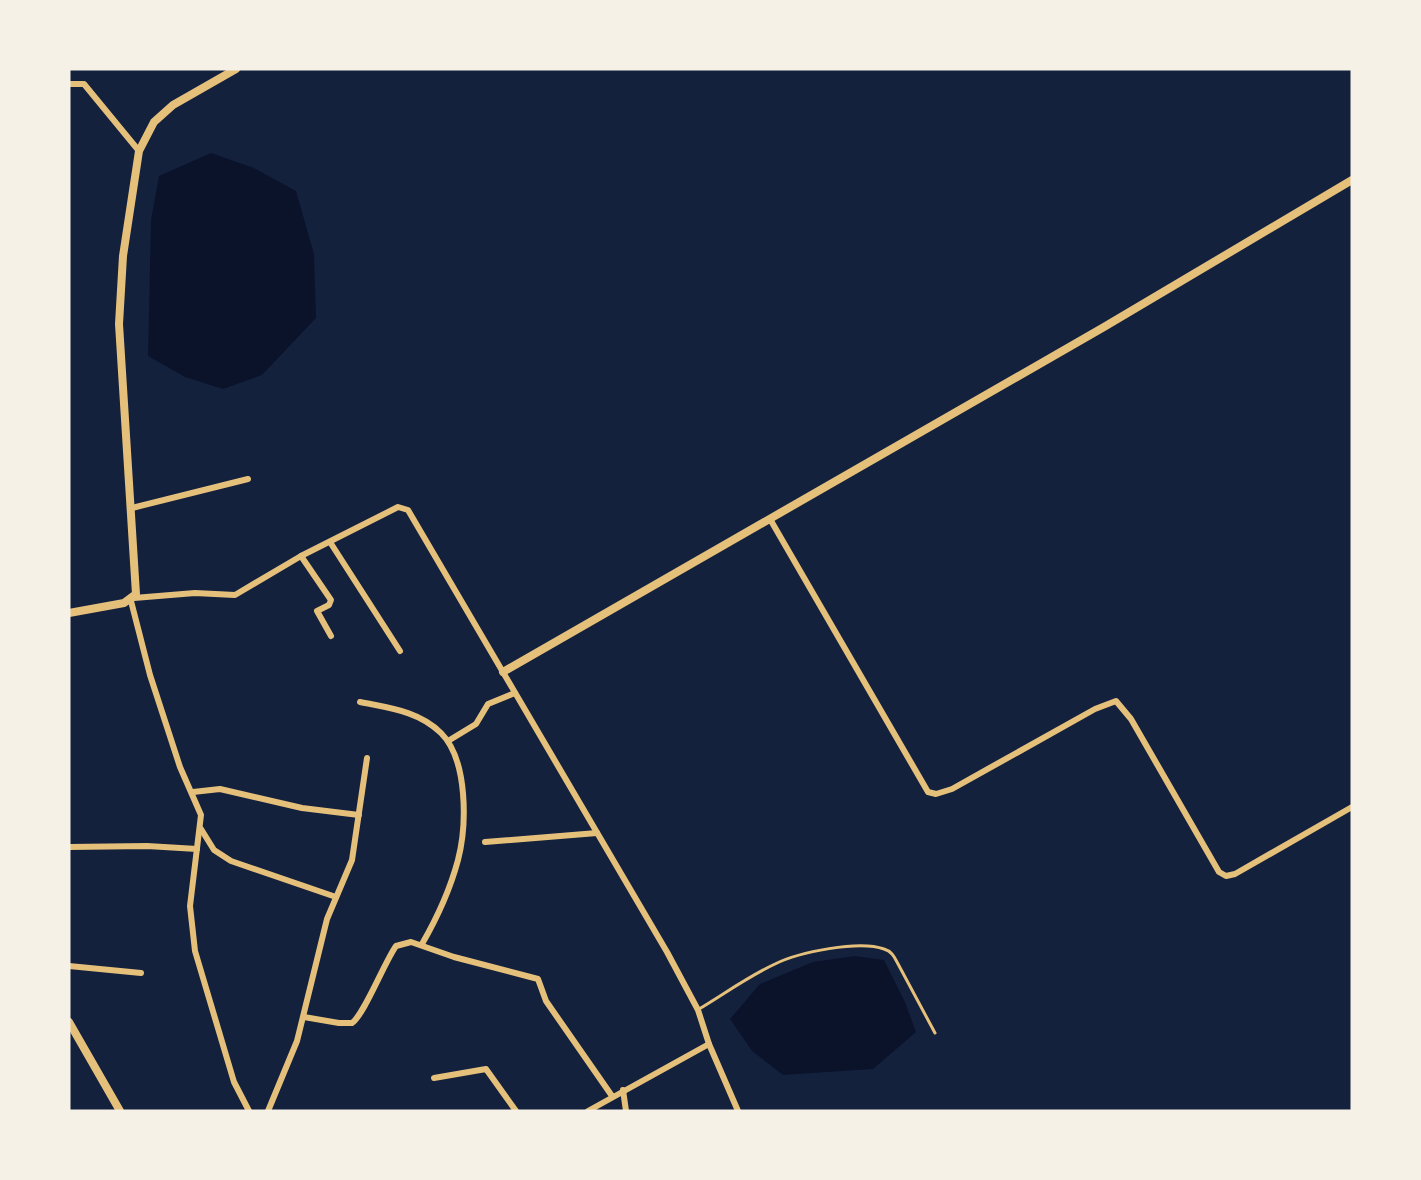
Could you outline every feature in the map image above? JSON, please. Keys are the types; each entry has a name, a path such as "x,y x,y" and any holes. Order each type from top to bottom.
{"street":[{"path":"236,69 173,105 154,122 139,151 119,293 121,383 137,582 132,599 147,665 176,755 201,815 190,906 195,951 234,1082 249,1111"},
{"path":"69,84 84,84 139,151"},
{"path":"502,672 1104,327 1352,180"},
{"path":"132,508 248,479"},
{"path":"69,613 132,599 195,593 235,595 301,556 398,507 408,510 667,952 698,1010 709,1044 738,1111"},
{"path":"770,519 928,792 936,794 952,789 1095,709 1116,701 1131,719 1219,872 1226,876 1235,874 1352,807"},
{"path":"330,542 400,651"},
{"path":"301,556 331,600 329,605 317,611 331,636"},
{"path":"448,741 477,724 488,704 515,693"},
{"path":"360,702 402,710 423,720 448,741 459,769 463,797 459,859 438,916 422,944"},
{"path":"268,1111 284,1078 304,1017 322,935 352,860 367,758"},
{"path":"193,792 220,789 302,808 359,815"},
{"path":"201,829 214,850 231,861 336,897"},
{"path":"485,842 597,833"},
{"path":"69,847 147,846 197,849"},
{"path":"304,1017 352,1023 360,1014 375,979 396,946 411,942 422,944 454,957 538,979 546,1001 612,1096"},
{"path":"69,966 141,973"},
{"path":"69,1022 120,1111"},
{"path":"588,1111 709,1044"},
{"path":"434,1078 486,1069 516,1111"},
{"path":"623,1090 626,1111"}],"lane":[{"path":"698,1010 776,963 814,952 854,947 883,949 891,953 897,962 935,1033"}],"water":[{"path":"211,153 254,168 296,191 314,254 316,318 262,375 223,389 185,377 148,356 151,220 159,176"},
{"path":"855,956 884,960 905,1002 916,1032 873,1069 783,1075 752,1051 730,1019 760,984 813,962"}]}
